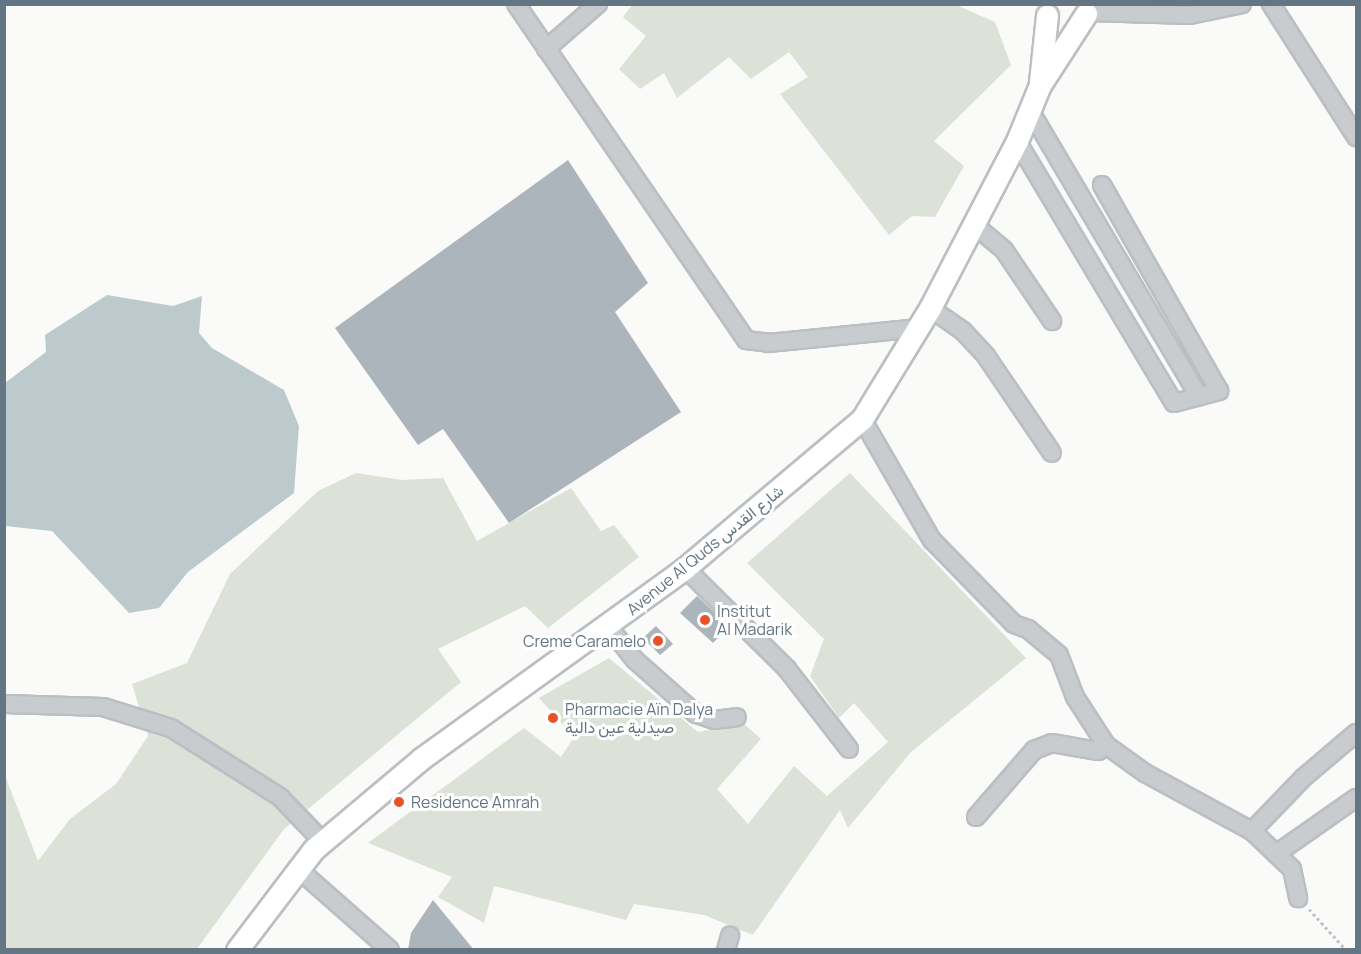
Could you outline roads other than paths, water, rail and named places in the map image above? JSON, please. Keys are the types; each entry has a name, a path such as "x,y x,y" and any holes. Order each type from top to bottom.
{"main road":[{"path":"1042,10 1059,21 1073,20 1089,10"},
{"name":"Avenue Al Quds شارع القدس","path":"1040,85 1042,10"},
{"name":"Avenue Al Quds شارع القدس","path":"237,950 297,868 323,842 422,758 608,626 685,568 862,419 930,308 1017,141 1040,85 1089,10"}],"street":[{"path":"516,4 746,340 769,343 919,328"},
{"path":"546,49 598,4"},
{"path":"1161,4 1190,15"},
{"path":"1089,10 1190,15 1242,4"},
{"path":"1271,4 1356,137"},
{"path":"1029,109 1199,396"},
{"path":"1017,141 1174,403 1219,391 1102,185"},
{"path":"973,224 1004,250 1052,321"},
{"path":"930,308 963,331 986,356 1052,453"},
{"path":"862,419 933,540 1014,624 1028,629 1059,655 1076,697 1106,745 1145,773 1252,831 1292,868 1298,898"},
{"path":"685,568 794,676 849,749"},
{"path":"608,626 636,660 696,714 714,720 737,717"},
{"path":"4,704 103,707 171,728 280,797 323,842"},
{"path":"1252,831 1303,778 1356,733"},
{"path":"976,817 1034,750 1052,743 1098,751 1106,745"},
{"path":"1276,854 1356,798"},
{"path":"297,868 390,950"}],"place":[{"name":"Institut Al Madarik","path":"705,620"},
{"name":"Creme Caramelo","path":"658,641"},
{"name":"Pharmacie Aïn Dalya صيدلية عين دالية","path":"553,718"},
{"name":"Residence Amrah","path":"399,802"}]}
